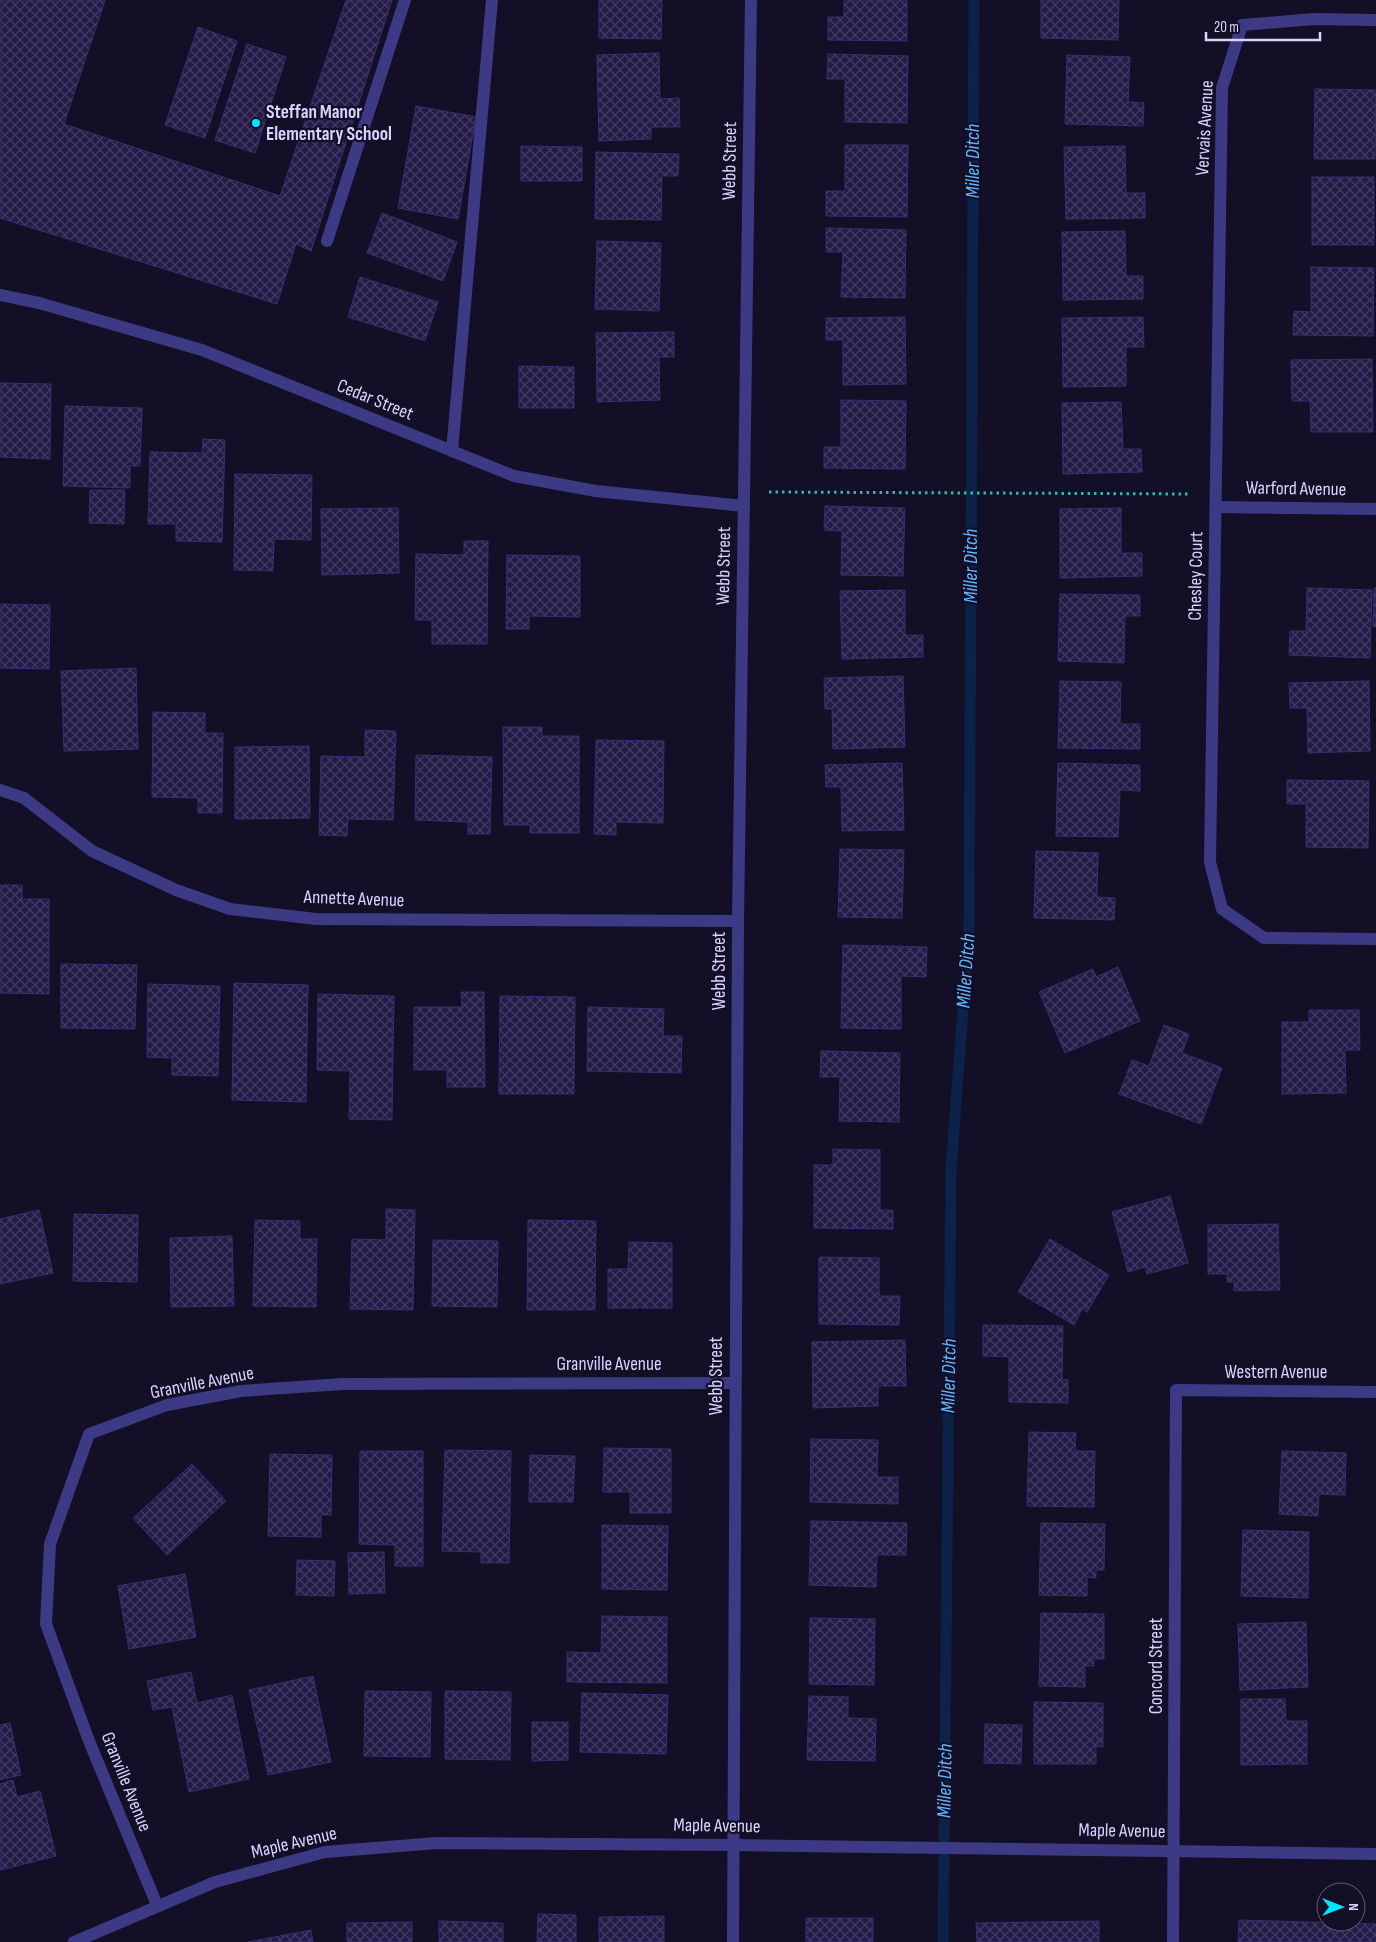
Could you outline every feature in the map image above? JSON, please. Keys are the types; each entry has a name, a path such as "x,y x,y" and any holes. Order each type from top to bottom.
{"street":[{"path":"327,241 405,0"},
{"path":"452,450 492,0"},
{"name":"Webb Street","path":"733,1942 738,921 751,0"},
{"name":"Vervais Avenue","path":"1220,190 1222,88 1242,24 1314,19 1376,20"},
{"name":"Chesley Court","path":"1220,190 1210,862 1222,909 1264,938 1376,939"},
{"name":"Cedar Street","path":"0,295 39,303 202,350 514,476 596,491 744,506"},
{"name":"Warford Avenue","path":"1216,500 1376,509"},
{"name":"Annette Avenue","path":"0,790 24,798 92,851 176,890 230,909 316,919 738,921"},
{"name":"Granville Avenue","path":"157,1906 89,1741 46,1624 50,1544 89,1434 167,1405 241,1391 343,1384 735,1383"},
{"name":"Western Avenue","path":"1176,1390 1376,1392"},
{"name":"Concord Street","path":"1173,1942 1176,1390"},
{"name":"Maple Avenue","path":"74,1942 215,1882 325,1852 437,1843 1376,1854"}],"path":[{"path":"744,491 952,492 1216,500"}],"building":[{"path":"0,0 105,0 64,124 280,196 346,0 392,0 311,251 296,244 277,304 0,218"},
{"path":"599,0 662,0 661,39 599,38"},
{"path":"844,0 907,0 907,41 828,40 828,17 844,17"},
{"path":"1041,0 1119,0 1118,40 1041,38"},
{"path":"198,27 237,41 205,138 165,125"},
{"path":"247,44 286,57 255,153 215,140"},
{"path":"659,53 660,99 679,98 680,127 651,127 651,139 599,141 597,55"},
{"path":"828,54 908,56 907,123 845,122 845,79 827,79"},
{"path":"1067,55 1130,57 1128,102 1144,103 1143,126 1065,124"},
{"path":"1315,89 1376,90 1375,159 1314,159"},
{"path":"416,106 476,117 458,219 398,208"},
{"path":"845,145 908,145 907,217 826,216 826,191 845,191"},
{"path":"521,146 582,147 582,181 521,181"},
{"path":"1125,146 1126,193 1145,193 1145,218 1066,219 1064,147"},
{"path":"596,152 679,154 678,176 662,176 661,220 595,219"},
{"path":"1312,177 1374,177 1374,245 1312,245"},
{"path":"382,213 457,242 443,281 367,253"},
{"path":"826,228 906,230 905,298 841,297 843,252 826,252"},
{"path":"1125,231 1126,276 1143,276 1143,299 1063,300 1062,232"},
{"path":"597,241 661,243 659,311 595,309"},
{"path":"1311,267 1374,268 1373,336 1293,335 1294,311 1311,312"},
{"path":"360,277 438,302 425,341 348,317"},
{"path":"905,317 906,384 843,385 843,340 826,340 826,318"},
{"path":"1143,317 1144,347 1126,347 1126,386 1063,387 1062,318"},
{"path":"674,332 674,357 659,357 660,400 597,402 596,333"},
{"path":"1372,359 1373,432 1311,432 1310,401 1292,401 1291,360"},
{"path":"519,366 574,367 574,408 519,408"},
{"path":"0,383 51,384 50,459 0,457"},
{"path":"841,400 906,401 905,469 824,468 824,447 841,447"},
{"path":"1121,402 1123,449 1141,449 1142,472 1063,474 1062,403"},
{"path":"65,406 142,408 140,466 130,466 130,488 63,486"},
{"path":"203,439 225,440 222,542 176,541 176,524 148,524 150,452 202,453"},
{"path":"235,474 312,475 311,540 274,539 273,571 234,570"},
{"path":"90,490 125,490 124,524 89,523"},
{"path":"825,506 905,508 903,576 841,575 842,531 824,530"},
{"path":"398,508 399,573 322,575 321,509"},
{"path":"1121,508 1121,553 1142,553 1142,576 1060,578 1060,509"},
{"path":"464,541 488,541 487,644 432,644 432,620 415,620 416,554 464,555"},
{"path":"507,555 580,556 580,617 529,616 529,629 506,629"},
{"path":"1307,588 1372,590 1370,658 1289,655 1290,631 1306,631"},
{"path":"1374,588 1376,588 1376,627 1373,626"},
{"path":"905,590 905,635 923,635 923,657 842,659 840,591"},
{"path":"1060,594 1140,595 1140,616 1125,616 1124,663 1058,661"},
{"path":"0,604 50,605 49,669 0,668"},
{"path":"136,668 138,749 64,751 61,671"},
{"path":"903,676 905,747 833,749 832,709 825,709 824,678"},
{"path":"1060,681 1121,682 1120,724 1140,724 1140,749 1058,748"},
{"path":"1369,681 1370,751 1308,753 1307,708 1290,708 1289,683"},
{"path":"153,712 205,713 205,733 223,733 222,813 198,813 198,798 152,797"},
{"path":"503,727 542,727 542,736 579,736 579,833 530,833 530,825 504,825"},
{"path":"365,730 396,731 393,820 348,819 347,836 319,835 321,756 365,757"},
{"path":"596,740 664,741 663,823 616,822 616,835 594,834"},
{"path":"309,746 310,818 235,819 235,747"},
{"path":"416,755 492,757 490,834 468,834 468,822 415,820"},
{"path":"902,763 904,830 842,831 841,787 826,787 825,765"},
{"path":"1058,763 1140,765 1140,791 1120,790 1118,837 1056,836"},
{"path":"1287,780 1369,781 1368,848 1306,847 1306,804 1287,804"},
{"path":"840,849 904,850 902,918 838,917"},
{"path":"1036,851 1098,853 1097,897 1115,898 1114,920 1034,918"},
{"path":"0,885 22,885 22,899 49,899 49,994 0,993"},
{"path":"843,945 927,947 926,977 901,976 901,1029 841,1028"},
{"path":"61,964 137,965 135,1029 61,1028"},
{"path":"1118,967 1140,1021 1065,1053 1039,992 1093,969 1096,977"},
{"path":"234,983 308,985 306,1102 232,1100"},
{"path":"148,984 220,986 218,1076 172,1075 172,1058 147,1057"},
{"path":"461,992 484,992 485,1087 447,1087 447,1070 414,1070 414,1007 462,1007"},
{"path":"318,994 394,996 392,1120 349,1119 350,1071 317,1070"},
{"path":"500,996 575,997 574,1094 499,1094"},
{"path":"588,1007 664,1009 663,1036 682,1036 681,1073 587,1071"},
{"path":"1309,1010 1359,1010 1360,1050 1345,1050 1346,1093 1282,1094 1282,1022 1309,1022"},
{"path":"1164,1025 1189,1034 1182,1053 1222,1068 1201,1124 1119,1094 1132,1060 1149,1066"},
{"path":"821,1051 900,1053 899,1122 839,1121 840,1077 820,1077"},
{"path":"833,1149 880,1150 880,1210 893,1210 893,1229 814,1228 814,1165 833,1165"},
{"path":"1170,1196 1188,1263 1147,1274 1145,1267 1128,1272 1112,1212"},
{"path":"386,1209 415,1210 413,1310 350,1309 352,1239 386,1240"},
{"path":"39,1210 53,1273 0,1284 0,1219"},
{"path":"74,1214 138,1215 137,1282 73,1281"},
{"path":"255,1220 300,1221 300,1239 317,1239 316,1307 253,1306"},
{"path":"528,1220 596,1221 595,1310 527,1310"},
{"path":"1278,1224 1280,1290 1234,1291 1234,1282 1227,1282 1227,1274 1208,1274 1208,1225"},
{"path":"232,1236 234,1306 171,1307 170,1238"},
{"path":"1050,1239 1109,1275 1087,1312 1082,1309 1074,1325 1018,1292"},
{"path":"433,1240 498,1241 497,1307 432,1306"},
{"path":"629,1242 672,1243 672,1308 608,1308 608,1269 628,1269"},
{"path":"819,1257 879,1258 879,1296 900,1296 899,1325 819,1324"},
{"path":"983,1325 1063,1326 1062,1379 1068,1380 1068,1403 1009,1402 1009,1357 983,1356"},
{"path":"905,1340 906,1386 878,1386 878,1406 813,1408 812,1342"},
{"path":"1029,1432 1076,1433 1075,1451 1095,1451 1094,1507 1027,1506"},
{"path":"811,1439 878,1440 877,1477 898,1477 898,1504 810,1502"},
{"path":"604,1448 671,1449 671,1513 630,1513 630,1492 603,1492"},
{"path":"445,1450 511,1451 509,1563 481,1563 481,1552 442,1551"},
{"path":"360,1451 423,1451 423,1566 395,1566 395,1545 359,1544"},
{"path":"1282,1451 1346,1453 1345,1495 1319,1494 1318,1516 1279,1514"},
{"path":"270,1454 332,1455 331,1515 321,1515 321,1537 268,1536"},
{"path":"530,1455 575,1456 573,1502 529,1502"},
{"path":"192,1464 226,1501 167,1555 133,1518"},
{"path":"811,1521 907,1523 906,1555 877,1555 876,1587 809,1585"},
{"path":"1041,1523 1105,1524 1104,1570 1096,1570 1096,1578 1087,1577 1087,1596 1039,1595"},
{"path":"602,1525 668,1526 667,1590 602,1589"},
{"path":"1243,1530 1309,1532 1308,1598 1241,1596"},
{"path":"384,1552 385,1593 349,1594 348,1553"},
{"path":"297,1560 335,1561 334,1596 296,1595"},
{"path":"185,1574 196,1637 129,1649 118,1586"},
{"path":"1041,1613 1104,1614 1104,1659 1094,1659 1094,1666 1085,1666 1085,1687 1039,1686"},
{"path":"602,1616 667,1617 667,1683 567,1682 567,1652 601,1653"},
{"path":"810,1618 875,1619 874,1685 809,1684"},
{"path":"1306,1622 1308,1687 1240,1690 1238,1624"},
{"path":"191,1672 197,1703 232,1695 249,1779 189,1792 172,1707 153,1710 147,1681"},
{"path":"313,1676 331,1762 268,1775 249,1690"},
{"path":"365,1691 431,1692 430,1757 364,1756"},
{"path":"445,1691 511,1692 510,1760 445,1759"},
{"path":"582,1693 668,1695 666,1754 580,1752"},
{"path":"809,1696 848,1697 848,1718 876,1719 875,1761 807,1760"},
{"path":"1241,1699 1285,1699 1286,1721 1307,1721 1307,1764 1241,1765"},
{"path":"1034,1702 1103,1703 1103,1747 1096,1746 1096,1764 1034,1764"},
{"path":"532,1722 568,1722 568,1760 532,1761"},
{"path":"10,1723 21,1775 0,1780 0,1725"},
{"path":"985,1724 1022,1725 1021,1764 984,1763"},
{"path":"13,1780 17,1797 40,1791 56,1856 0,1870 0,1784"},
{"path":"538,1914 576,1915 576,1942 537,1942"},
{"path":"664,1916 664,1942 599,1942 599,1917"},
{"path":"806,1918 873,1918 873,1942 806,1942"},
{"path":"1239,1920 1316,1922 1316,1932 1366,1932 1366,1924 1376,1924 1376,1942 1238,1942"},
{"path":"439,1921 503,1923 503,1942 439,1942"},
{"path":"1099,1921 1099,1942 977,1942 976,1923"},
{"path":"412,1922 412,1942 347,1942 347,1923"},
{"path":"311,1930 313,1942 248,1942"}],"waterway":[{"name":"Miller Ditch","path":"943,1942 951,1169 969,930 974,0"}],"place":[{"name":"Steffan Manor Elementary School","path":"256,123"}]}
